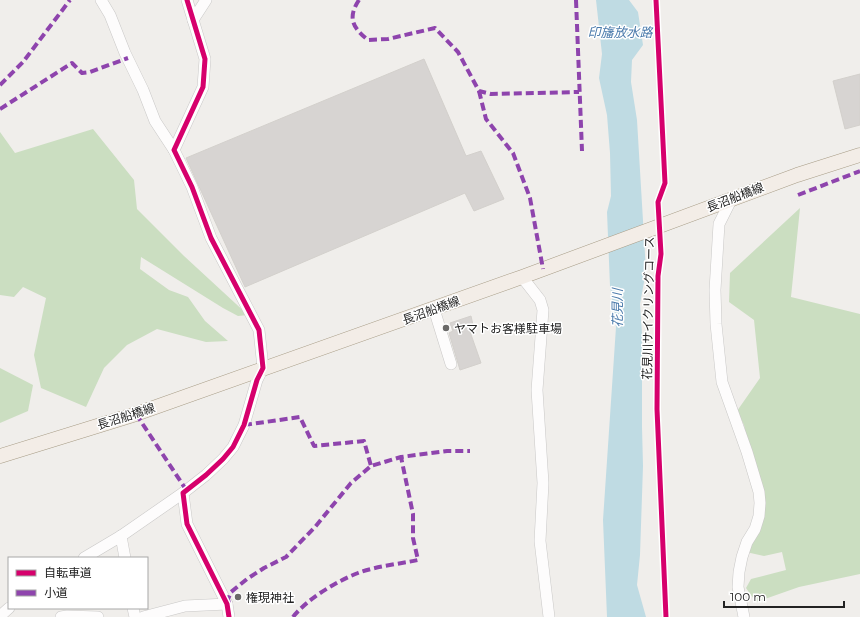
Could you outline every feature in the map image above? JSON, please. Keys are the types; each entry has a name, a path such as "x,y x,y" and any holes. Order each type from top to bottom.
{"main road":[{"name":"長沼船橋線","path":"0,456 136,414 434,309 797,174 860,155"}],"street":[{"path":"86,557 121,536 183,494 223,459 233,447 244,425 257,380 263,368 259,330 211,238 192,187 174,150 155,121 110,15 101,0"},
{"path":"174,150 203,87 205,59 187,0"},
{"path":"193,20 206,0"},
{"path":"732,198 719,224 715,290 716,324 722,382 747,452 759,492 760,503 759,516 755,529 747,542 739,572 738,587 744,617"},
{"path":"522,277 540,300 543,310 537,390 543,483 540,541 549,617"},
{"path":"434,309 451,364"},
{"path":"183,494 187,524 227,604 229,617"},
{"path":"121,536 124,557"},
{"path":"143,617 185,606 227,604"},
{"path":"0,616 8,609"},
{"path":"61,617 98,617"}],"green space":[{"path":"93,129 134,180 137,209 184,256 248,315 238,316 223,308 141,257 140,269 169,290 188,297 205,321 228,341 206,342 157,329 127,345 104,368 86,407 41,388 34,355 46,298 23,287 14,297 0,295 0,132 15,153"},
{"path":"800,208 791,297 860,314 860,574 799,587 756,602 746,588 751,579 786,570 782,552 764,556 746,552 762,516 764,490 747,440 744,425 737,411 760,378 754,320 729,302 730,273"},
{"path":"0,368 33,385 28,411 0,423"}],"water":[{"name":"印旛放水路","path":"596,0 629,0 638,12 643,45 632,60 631,82 637,120 646,271 640,304 642,334 643,466 640,555 637,585 646,617 607,617 603,520 616,327 610,286 607,212 611,196 610,153 607,115 599,78 602,54"}],"building":[{"path":"424,59 466,156 481,151 504,199 474,211 465,193 245,287 186,158"},
{"path":"860,74 860,125 845,129 833,81"},
{"path":"471,316 473,325 468,326 481,363 460,370 449,333 453,331 450,323"}],"marked path":[{"path":"0,85 23,62 70,0"},
{"path":"359,0 353,12 353,22 355,27 368,40 388,39 435,28 458,52 479,91 491,94 579,92"},
{"path":"576,0 582,151"},
{"path":"0,109 72,63 82,73 90,72 128,58"},
{"path":"479,91 486,119 513,153 530,198 543,269"},
{"path":"798,195 860,171"},
{"path":"136,414 187,491"},
{"path":"244,425 300,417 314,446 364,441 371,466"},
{"path":"229,603 228,599 231,592 264,568 286,557 315,527 351,483 371,466 401,457 447,451 470,451"},
{"path":"293,617 314,597 350,576 388,565 418,560 413,538 413,514 401,457"}],"cycle path":[{"path":"187,0 205,59 203,87 174,150 192,187 211,238 259,330 263,368 257,380 244,425 233,447 206,475 183,493 187,524 227,604 229,617"},
{"name":"花見川サイクリングコース","path":"656,0 665,183 658,202 661,254 658,276 657,409 666,617"}],"place":[{"name":"ヤマトお客様駐車場","path":"446,328"},
{"name":"権現神社","path":"238,597"}],"water label":[{"name":"花見川","path":"617,308"}]}
